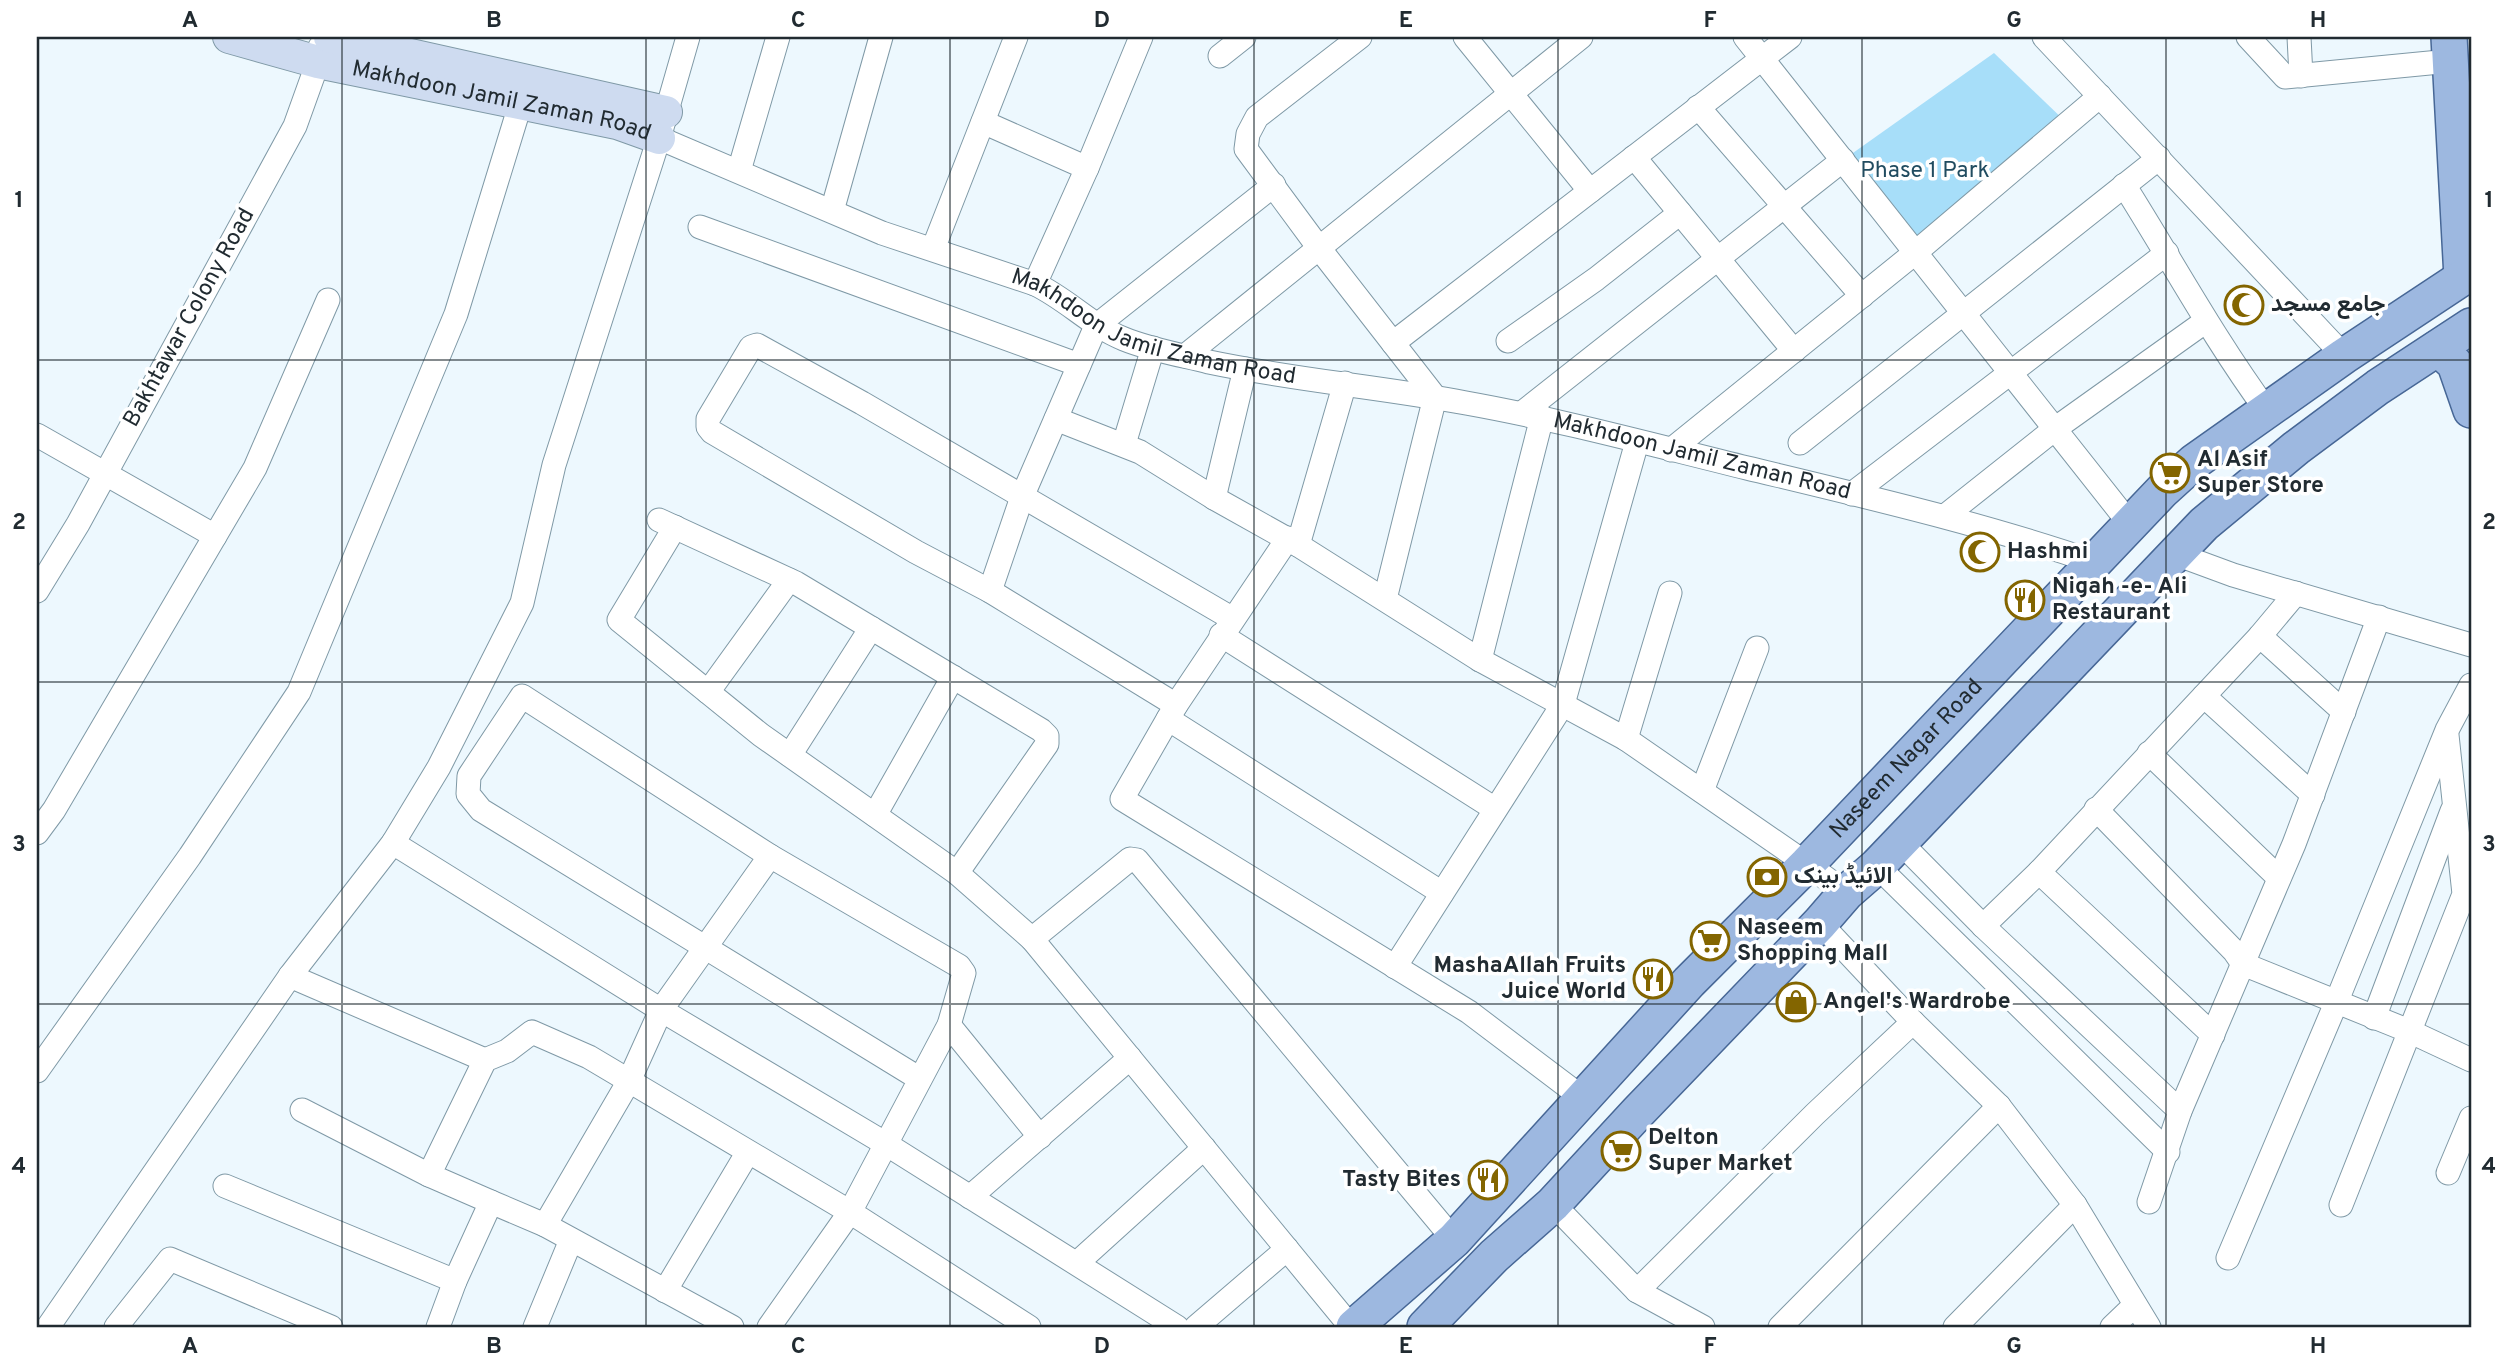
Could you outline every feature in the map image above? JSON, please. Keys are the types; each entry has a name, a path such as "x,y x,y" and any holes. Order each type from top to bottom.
{"main road":[{"path":"2450,49 2466,275"},
{"name":"Naseem Nagar Road","path":"1352,1327 1454,1240 1689,982 2182,473 2344,356 2466,275"},
{"path":"1437,1323 1494,1256 1553,1204 1846,894 1888,854 2215,515 2378,387 2471,326"},
{"path":"2438,348 2455,364 2471,410"},
{"path":"2182,473 2174,489 2174,503 2177,507 2192,513 2215,515"}],"street":[{"name":"Makhdoon Jamil Zaman Road","path":"229,37 323,45 662,125 739,171 882,233 1035,284 1052,292 1096,326 1153,348 1245,369 1435,397 1532,415 1945,516 2037,542 2094,562"},
{"path":"48,1327 290,976 393,843 439,767 522,603 554,465 688,37"},
{"path":"739,171 778,37"},
{"path":"832,211 881,37"},
{"path":"933,249 1016,37"},
{"path":"1035,284 1141,37"},
{"path":"1220,56 1244,37"},
{"path":"1360,37 1257,117 1248,134 1246,149 1435,397 1385,599"},
{"path":"1465,37 1590,191"},
{"path":"1185,356 1581,37"},
{"path":"1745,37 2130,524"},
{"path":"1393,343 1790,37"},
{"path":"2045,37 2344,356"},
{"path":"2248,37 2285,77 2450,49"},
{"path":"2299,37 2301,76"},
{"name":"Makhdoon Jamil Zaman Road","path":"323,45 521,102 617,123 662,125"},
{"name":"Bakhtawar Colony Road","path":"37,591 78,524 295,127 323,45"},
{"path":"1671,450 1916,252 2100,96"},
{"path":"37,1071 190,856 299,692 456,314 521,102"},
{"path":"1698,107 1862,296"},
{"path":"983,122 1087,167"},
{"path":"1634,157 1794,351"},
{"path":"1800,443 2159,158"},
{"path":"1480,660 1532,415 1717,260 1843,160"},
{"path":"990,591 1023,497 1096,326 1274,186"},
{"path":"2124,186 2234,366 2267,411"},
{"path":"1508,341 1596,279 1680,213"},
{"path":"700,226 1079,365"},
{"path":"1852,494 2167,253"},
{"path":"37,833 54,810 255,468 328,299"},
{"path":"1945,516 2056,428 2206,321"},
{"path":"1442,893 990,591 916,552 712,432 708,427 708,419 751,347 757,345 1023,497 1227,627 1495,809"},
{"path":"1124,444 1153,348"},
{"path":"1214,498 1245,369"},
{"path":"1345,383 1293,541 1227,627 1172,712 1122,799 1469,1012 1584,1099"},
{"path":"1056,419 1124,444 1293,541 1480,660 1626,739 1807,863 1846,894"},
{"path":"37,435 215,536"},
{"path":"1395,967 1563,704 1637,442"},
{"path":"957,873 1047,744 1047,736 789,580 667,524 619,620 790,755 957,873 1032,939 1352,1327"},
{"path":"2176,554 2233,575 2471,645"},
{"path":"708,692 789,580"},
{"path":"1626,739 1670,593"},
{"path":"1983,926 2039,872 2260,636 2296,593"},
{"path":"2149,1202 2180,1111 2313,795 2379,617"},
{"path":"790,755 871,628"},
{"path":"2260,636 2344,712"},
{"path":"1702,791 1757,648"},
{"path":"875,815 953,677"},
{"path":"2228,1258 2336,1003 2446,730 2471,685"},
{"path":"769,1327 850,1212 949,1026 964,973 959,967 770,856 522,696 469,776 468,794 481,810 920,1079"},
{"path":"2204,696 2313,795"},
{"path":"2342,1205 2464,894 2446,730"},
{"path":"2149,753 2279,877"},
{"path":"2374,1018 2454,806"},
{"path":"2096,809 2234,951 2243,964 2409,1031 2471,1060"},
{"path":"393,843 661,1010 886,1144 1177,1327"},
{"path":"1888,854 1983,926 2180,1111"},
{"path":"1888,854 2168,1152"},
{"path":"544,1226 629,1080 661,1010 770,856"},
{"path":"1032,939 1130,859 1137,860 1454,1240"},
{"path":"2039,872 2213,1035"},
{"path":"1820,923 1913,1022 1999,1106 2076,1205 2149,1327"},
{"path":"290,976 485,1060"},
{"path":"1637,1291 1815,1114 1913,1022"},
{"path":"949,1026 1040,1137"},
{"path":"429,1175 485,1060 507,1051 532,1032 589,1057 629,1080 850,1212 1029,1327"},
{"path":"970,1197 1130,1058"},
{"path":"1780,1327 1999,1106"},
{"path":"302,1111 429,1175 544,1226 732,1327"},
{"path":"2448,1173 2471,1118"},
{"path":"1077,1263 1204,1148"},
{"path":"665,1291 748,1152"},
{"path":"225,1186 455,1281"},
{"path":"439,1327 455,1281 491,1202"},
{"path":"1553,1204 1637,1291 1703,1327"},
{"path":"1955,1327 2076,1205"},
{"path":"535,1327 571,1240"},
{"path":"1196,1327 1287,1249"},
{"path":"116,1327 170,1259 331,1327"},
{"path":"2112,1327 2135,1305"}],"green space":[{"name":"Phase 1 Park","path":"1994,53 2068,124 1916,252 1843,160"}],"place":[{"name":"جامع مسجد","path":"2244,305"},
{"name":"Al Asif Super Store","path":"2170,473"},
{"name":"Hashmi","path":"1980,552"},
{"name":"Nigah -e- Ali Restaurant","path":"2025,600"},
{"name":"الائیڈ بینک","path":"1767,877"},
{"name":"Naseem Shopping Mall","path":"1710,941"},
{"name":"MashaAllah Fruits Juice World","path":"1653,979"},
{"name":"Angel's Wardrobe","path":"1796,1002"},
{"name":"Delton Super Market","path":"1621,1151"},
{"name":"Tasty Bites","path":"1488,1180"}]}
